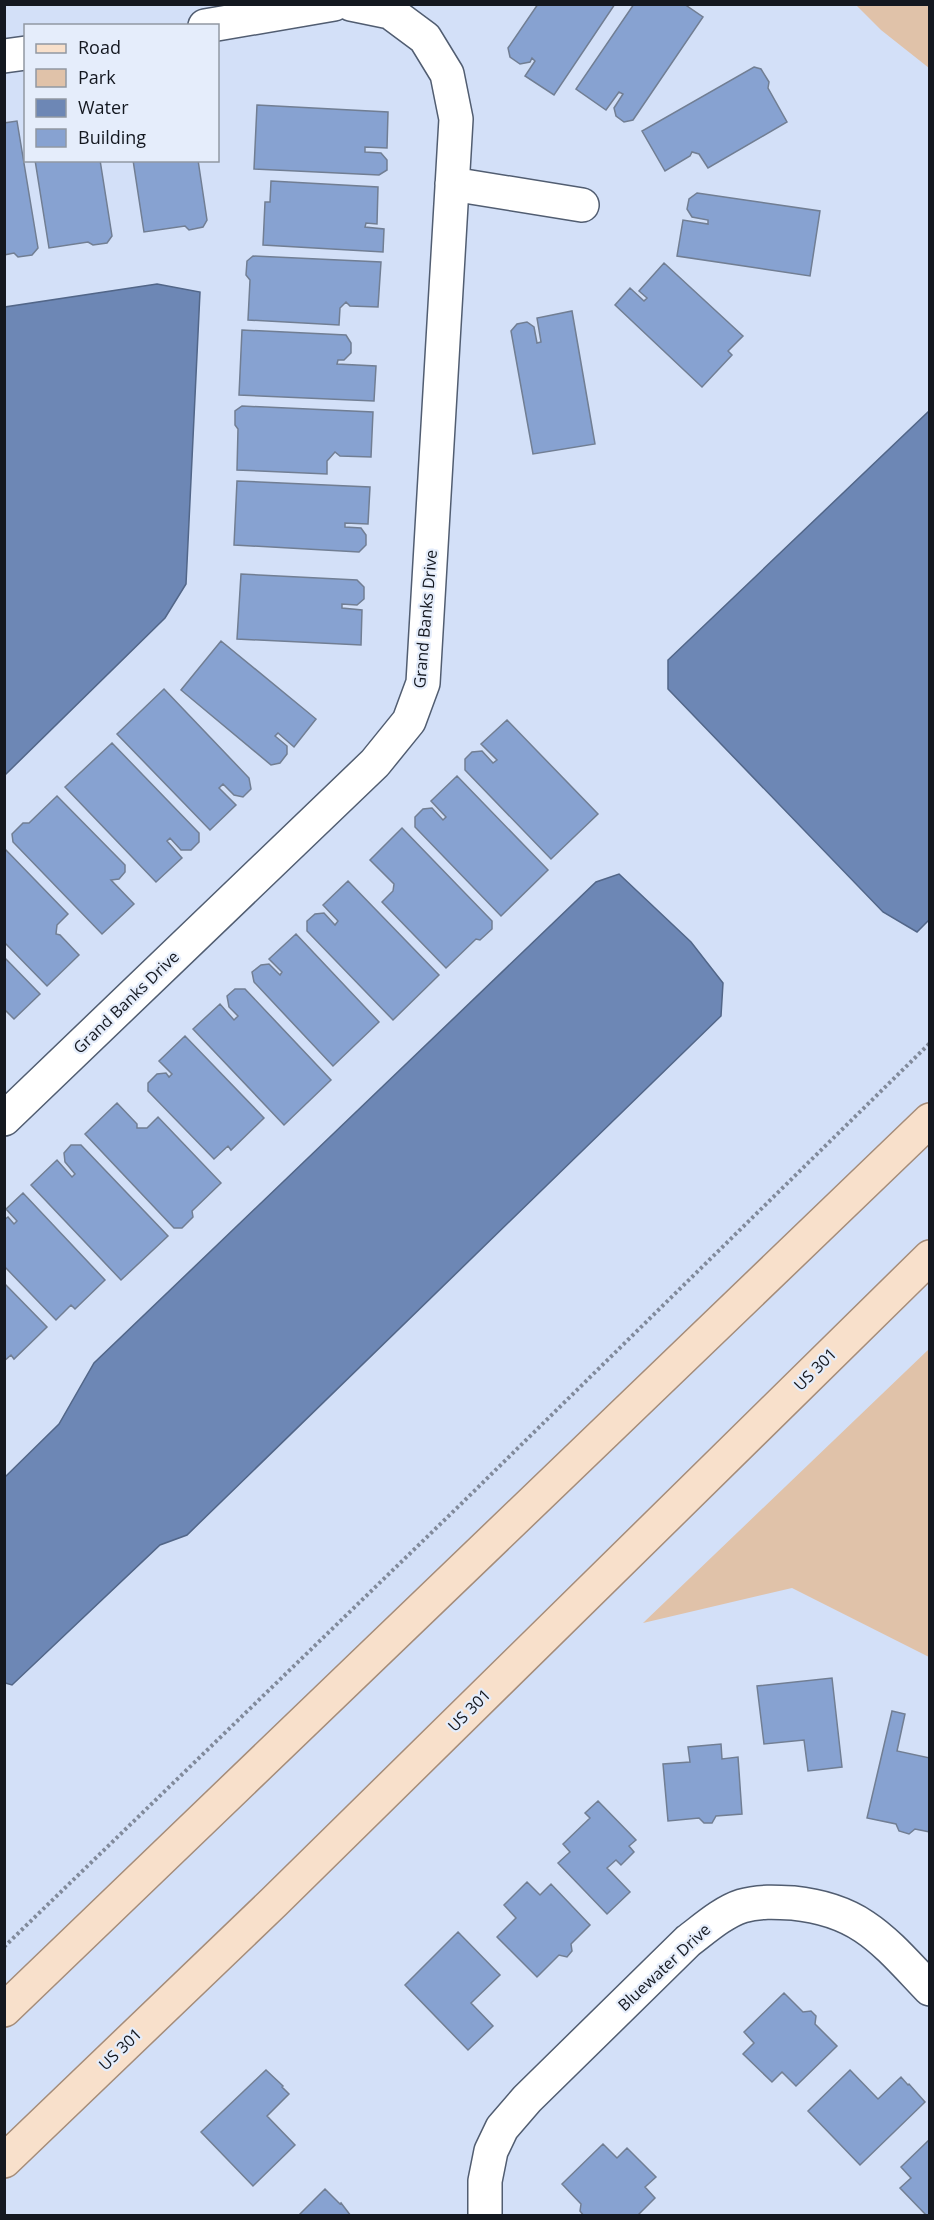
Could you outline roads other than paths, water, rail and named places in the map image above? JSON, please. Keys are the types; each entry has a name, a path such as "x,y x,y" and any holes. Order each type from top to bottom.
{"main road":[{"path":"4,2010 930,1120"},
{"name":"US 301","path":"4,2161 274,1902 930,1257"}],"street":[{"path":"217,24 334,4"},
{"name":"Grand Banks Drive","path":"4,1119 375,763 410,721 423,683 456,119 447,74 425,38 390,12 351,4"},
{"path":"4,56 24,53"},
{"path":"452,184 582,205"},
{"name":"Bluewater Drive","path":"485,2216 485,2181 491,2151 502,2128 527,2099 688,1941 713,1922 741,1906 772,1901 837,1911 884,1940 930,1989"}],"water":[{"path":"157,284 200,292 186,584 165,618 5,775 5,307"},
{"path":"929,411 930,919 917,932 883,912 668,689 668,660"},
{"path":"619,874 691,942 723,983 721,1016 187,1535 160,1545 12,1685 5,1683 5,1477 59,1424 94,1363 596,882"}]}
